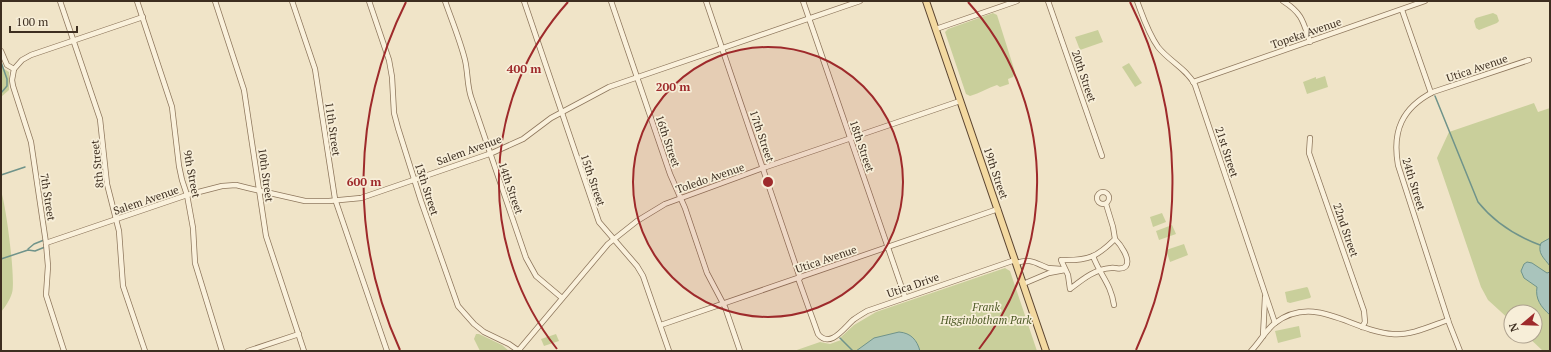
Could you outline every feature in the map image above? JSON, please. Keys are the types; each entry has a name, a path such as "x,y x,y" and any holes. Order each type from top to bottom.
{"main road":[{"name":"19th Street","path":"926,1 1046,351"}],"street":[{"name":"8th Street","path":"60,1 100,119 107,184 119,231 122,286 145,351"},
{"name":"9th Street","path":"137,1 172,107 179,166 187,195 193,228 195,263 198,277 222,351"},
{"name":"10th Street","path":"215,1 244,90 266,236 304,351"},
{"name":"11th Street","path":"292,1 315,69 336,201 387,351"},
{"name":"13th Street","path":"369,1 389,60 392,77 394,113 414,180 444,270 458,306 474,324 484,332 509,344 518,351"},
{"name":"14th Street","path":"445,1 465,61 468,87 526,258 530,268 544,284 562,298"},
{"name":"15th Street","path":"524,1 560,112 599,222 637,266 643,276 669,351"},
{"name":"16th Street","path":"611,1 670,174 707,273 723,304 740,351"},
{"name":"17th Street","path":"706,1 817,333 824,339"},
{"name":"18th Street","path":"803,1 905,297"},
{"name":"Salem Avenue","path":"46,243 187,195 222,186 236,185 305,201 336,201 360,198 490,154 523,139 560,112 596,93 637,77 860,1"},
{"path":"936,29 1017,1"},
{"name":"20th Street","path":"1048,1 1102,156"},
{"name":"21st Street","path":"1137,1 1146,26 1159,47 1187,73 1193,82 1275,323"},
{"path":"1283,1 1299,13 1310,42"},
{"name":"Topeka Avenue","path":"1193,82 1425,1"},
{"path":"1402,10 1431,93"},
{"path":"1,51 7,65 14,69 22,60 31,55 143,17"},
{"name":"Utica Avenue","path":"1431,93 1529,60"},
{"name":"7th Street","path":"14,69 12,86 29,136 46,243 48,266 46,295 64,351"},
{"name":"24th Street","path":"1431,93 1408,111 1401,123 1395,151 1398,165 1448,320 1460,351"},
{"name":"Toledo Avenue","path":"518,351 613,240 643,217 665,204 763,168 960,101"},
{"name":"22nd Street","path":"1310,138 1309,153 1364,311 1365,322 1362,327"},
{"path":"1106,204 1113,226 1115,239 1127,261 1126,266 1122,269 1112,268 1091,274 1070,288 1068,275 1061,260 1082,259 1093,256 1104,250 1115,239"},
{"name":"Utica Avenue","path":"661,325 998,209"},
{"path":"1093,256 1111,289 1114,305"},
{"name":"Utica Drive","path":"824,339 829,340 834,337 867,311 905,297 1016,262 1025,260 1049,268 1065,270"},
{"path":"1023,284 1049,273 1065,270"},
{"path":"1263,337 1266,293"},
{"path":"1251,351 1275,323 1292,314 1306,311 1322,313 1370,330 1394,335 1424,328 1448,320"},
{"path":"248,351 298,334"},
{"path":"1255,351 1257,345"}],"green space":[{"path":"993,13 997,15 1015,72 1013,77 1008,79 1009,84 1000,87 997,85 970,96 966,94 945,32 948,29"},
{"path":"1493,13 1497,15 1499,21 1497,23 1479,30 1476,28 1474,21 1476,18"},
{"path":"1098,30 1103,42 1080,50 1075,37"},
{"path":"1129,63 1142,83 1135,87 1122,67"},
{"path":"1,67 9,72 9,90 1,97"},
{"path":"1325,76 1328,87 1307,94 1303,82 1316,77 1316,79"},
{"path":"1534,103 1538,112 1550,108 1550,351 1543,351 1536,344 1543,344 1543,304 1503,304 1503,314 1488,300 1481,287 1437,158 1449,132"},
{"path":"1,191 10,243 13,286 10,298 1,312"},
{"path":"1162,213 1166,222 1153,227 1150,217"},
{"path":"1172,225 1176,234 1159,240 1156,231"},
{"path":"1184,244 1188,255 1170,262 1166,250"},
{"name":"Frank Higginbotham Park","path":"1005,268 1010,271 1037,351 794,351 820,342 830,344 841,340 841,337 854,325 876,312"},
{"path":"1307,287 1311,297 1310,298 1290,303 1287,302 1285,292"},
{"path":"1299,326 1301,337 1278,343 1275,331"},
{"path":"476,334 502,345 509,351 480,351 474,339"},
{"path":"556,334 559,341 544,346 541,339"}],"water":[{"path":"1550,238 1550,266 1542,255 1540,247 1541,243"},
{"path":"1527,262 1532,263 1547,273 1550,272 1550,315 1543,308 1543,304 1539,302 1537,287 1524,278 1521,271 1524,264"},
{"path":"899,332 907,334 913,338 920,351 856,351 874,338"}],"waterway":[{"path":"1,62 7,79 7,86 1,93"},
{"path":"1435,96 1478,202 1491,216 1506,228 1540,245"},
{"path":"1,175 25,167"},
{"path":"28,249 34,244 44,240"},
{"path":"1,259 28,250 35,251 45,247"},
{"path":"840,338 853,351"}]}
